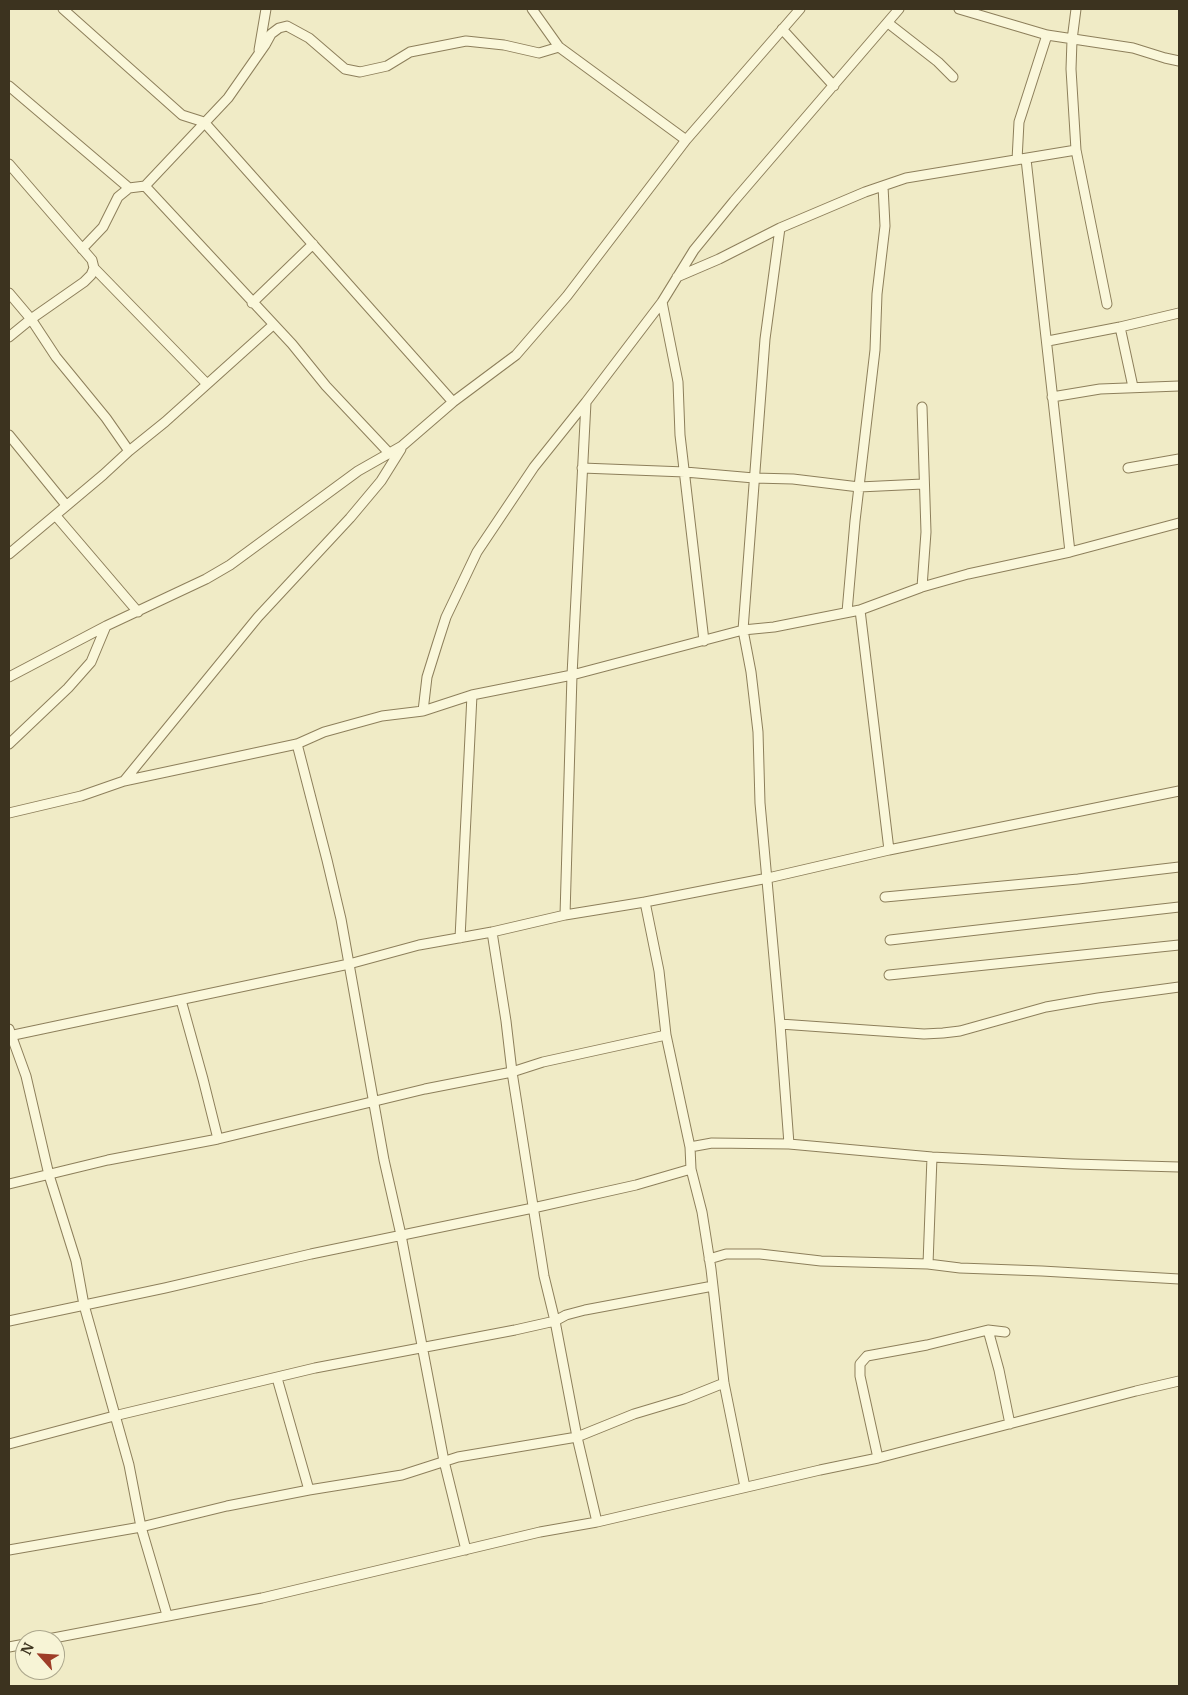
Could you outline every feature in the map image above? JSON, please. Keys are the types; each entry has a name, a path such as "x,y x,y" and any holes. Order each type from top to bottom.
{"street":[{"path":"63,9 182,115 204,122 453,402"},
{"path":"257,56 266,9"},
{"path":"532,9 559,47 686,140"},
{"path":"9,677 106,626 199,583 230,565 358,471 402,446 453,402 520,350 567,296 686,140 800,9"},
{"path":"423,711 427,677 446,617 477,552 534,467 662,302 694,250 899,9"},
{"path":"959,9 1047,35 1132,48 1179,61"},
{"path":"1076,9 1071,69 1076,150 1107,304"},
{"path":"888,23 938,62 953,77"},
{"path":"82,248 102,227 118,197 129,188 145,186 228,98 271,34 279,28 287,26 309,38 345,69 360,72 387,66 410,52 466,41 539,53 559,47"},
{"path":"782,30 834,86"},
{"path":"1047,35 1019,122 1022,160 1048,341 1052,397 1070,552"},
{"path":"9,86 129,188"},
{"path":"677,277 719,259 780,228 906,178 1076,150"},
{"path":"9,164 92,260 94,268 207,384"},
{"path":"145,186 292,344 326,386 390,454"},
{"path":"847,612 859,487 874,366 877,294 885,226 883,186"},
{"path":"780,228 765,339 743,630 751,672 758,732 760,803 780,1024 788,1144"},
{"path":"252,303 313,244"},
{"path":"9,337 31,319 84,282 94,268"},
{"path":"9,293 31,319 56,357 106,418 129,451"},
{"path":"662,302 678,382 680,435 686,472 704,641"},
{"path":"1048,341 1179,313"},
{"path":"9,554 165,422 273,325"},
{"path":"1120,327 1133,387"},
{"path":"1052,397 1100,389 1179,386"},
{"path":"565,915 572,675 586,402"},
{"path":"922,407 926,532 922,587"},
{"path":"9,435 66,505"},
{"path":"124,781 258,617 350,518 381,481 402,446"},
{"path":"1128,468 1179,459"},
{"path":"582,468 792,479 859,487 923,484"},
{"path":"56,516 138,612"},
{"path":"9,813 81,796 124,781 297,744 324,732 382,716 423,711 472,695 572,675 743,630 860,610 922,587 968,574 1070,552 1179,523"},
{"path":"860,610 889,850"},
{"path":"9,744 68,688 91,662 106,626"},
{"path":"460,938 472,695"},
{"path":"297,744 328,860 349,964 372,1102 401,1235 444,1461 466,1550"},
{"path":"167,1615 141,1527 129,1464 84,1304 76,1261 49,1175 26,1076 9,1034 349,964 419,945 492,932 565,915 645,902 768,878 889,850 1179,791"},
{"path":"885,897 1078,879 1179,867"},
{"path":"645,902 659,970 666,1035 690,1146 691,1169 702,1212 724,1383 745,1487"},
{"path":"890,940 1179,907"},
{"path":"492,932 544,1276 555,1320 577,1437 597,1522"},
{"path":"889,975 1179,945"},
{"path":"780,1024 924,1034 952,1032 1046,1007 1179,987"},
{"path":"181,1000 218,1139"},
{"path":"9,1184 108,1160 218,1139 433,1087 512,1072 543,1062 666,1035"},
{"path":"690,1146 712,1144 788,1144 932,1157 1073,1164 1179,1166"},
{"path":"928,1264 932,1157"},
{"path":"9,1321 401,1235 534,1208 653,1181 691,1169"},
{"path":"709,1259 726,1254 760,1254 821,1260 928,1264 960,1268 1179,1279"},
{"path":"9,1444 114,1416 315,1368 515,1330 585,1310 713,1286"},
{"path":"988,1330 1000,1370 1010,1424"},
{"path":"878,1458 860,1376 860,1364 867,1356 927,1345 988,1330 1005,1332"},
{"path":"277,1378 309,1490"},
{"path":"65,1636 262,1598 540,1532 597,1522 878,1458 1179,1381"},
{"path":"9,1550 141,1527 227,1506 309,1490 402,1475 458,1457 577,1437 634,1414 684,1399 724,1383"}]}
